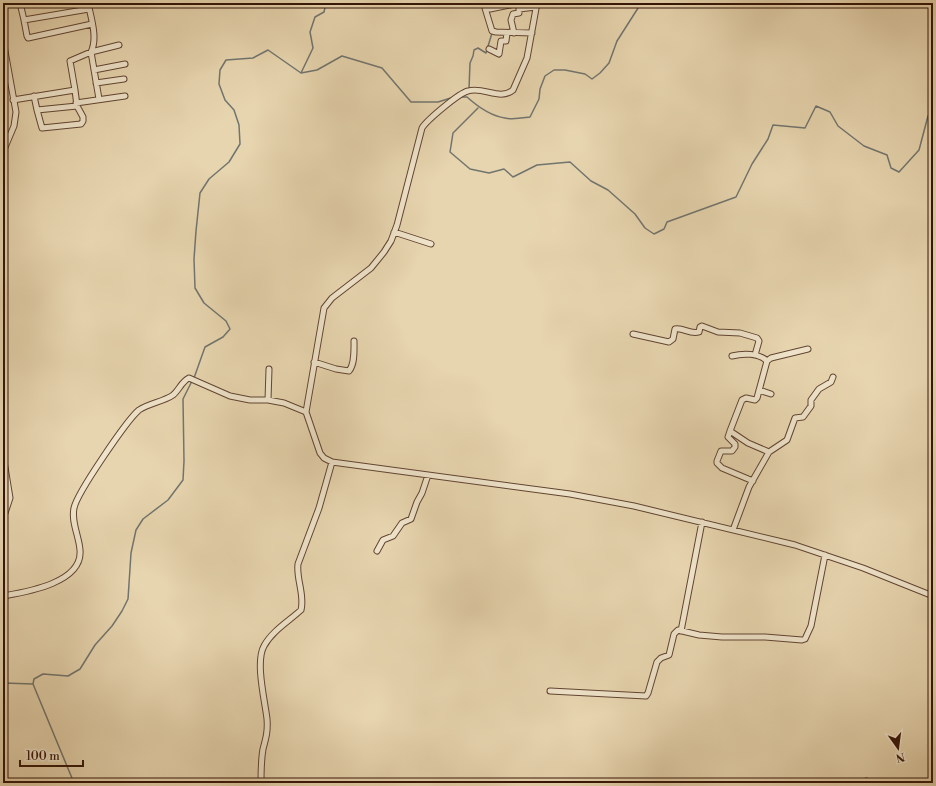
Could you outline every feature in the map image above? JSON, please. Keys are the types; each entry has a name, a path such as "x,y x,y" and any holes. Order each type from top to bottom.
{"street":[{"path":"21,3 28,38 92,24"},
{"path":"88,3 94,43 91,52 99,99"},
{"path":"514,33 511,20 513,14 510,4 489,9 485,8 492,31 507,33 514,33 531,33"},
{"path":"513,14 519,13 519,9 537,5 527,58 515,88 512,91 502,94 470,90 458,96 428,121 422,128 394,232 384,252 371,268 332,298 324,308 306,412 320,453 327,461 332,462 570,494 634,506 796,545 915,587 933,596"},
{"path":"24,20 89,9"},
{"path":"489,49 499,54 501,41 506,40 507,33"},
{"path":"3,40 5,64 16,112 14,126 3,152"},
{"path":"34,96 42,128 81,124 83,117 77,104 70,61 91,52 119,45"},
{"path":"94,70 124,64"},
{"path":"96,83 124,79"},
{"path":"13,100 75,90"},
{"path":"37,110 125,96"},
{"path":"394,232 431,244"},
{"path":"633,334 669,342 673,339 675,329 679,328 696,333 702,326 718,332 740,333 757,338 759,341 755,355"},
{"path":"314,362 336,369 349,371 353,360 354,341"},
{"path":"752,481 722,468 717,463 721,451 732,451 735,447 728,437 741,401 746,398 756,399 767,361 808,349"},
{"path":"732,356 755,355 761,356 767,361"},
{"path":"268,400 269,369"},
{"path":"733,530 749,487 769,452 787,440 795,418 803,417 811,406 811,400 819,389 831,382 833,377"},
{"path":"3,596 29,592 44,587 67,575 75,566 80,558 80,552 73,519 74,509 82,489 126,425 138,411 174,394 185,380 191,378 197,380 230,396 250,400 268,400 284,403 306,412"},
{"path":"759,390 771,394"},
{"path":"730,431 748,443 769,452"},
{"path":"3,455 10,498 3,519"},
{"path":"261,783 263,750 267,734 267,719 263,694 260,656 269,639 302,610 302,598 297,570 298,564 319,508 332,462"},
{"path":"377,551 383,540 393,536 402,523 411,519 428,474"},
{"path":"682,631 702,522"},
{"path":"550,691 646,696 658,660 669,655 674,634 677,630 699,635 722,637 805,639 811,626 825,554"},
{"path":"860,783 866,781 874,783"}],"waterway":[{"path":"301,73 313,48 310,32 315,17 324,12 326,3"},
{"path":"460,97 467,97 484,110 500,117 511,119 530,117 539,99 540,89 545,76 554,70 565,70 585,74 592,79 609,63 617,41 640,5 644,3"},
{"path":"469,89 470,63 474,50 478,48 486,53 492,33"},
{"path":"194,378 205,347 223,337 230,329 226,321 204,303 195,288 194,259 200,193 209,179 229,162 240,144 239,125 234,110 225,100 219,84 220,70 226,60 253,58 268,50 301,73 317,70 342,56 382,68 411,102 438,102 454,97"},
{"path":"478,108 453,133 450,152 470,169 489,173 504,169 513,177 537,165 570,162 591,181 608,190 635,214 645,228 654,234 664,229 667,222 736,197 752,164 768,139 773,125 805,128 816,106 830,112 838,126 864,146 887,155 891,168 899,172 919,150 928,116 933,113"},
{"path":"33,684 34,679 43,674 68,676 80,669 95,645 112,626 122,611 128,599 131,553 136,530 143,519 168,500 183,480 183,399 192,381"},
{"path":"3,683 33,684 74,783"}]}
